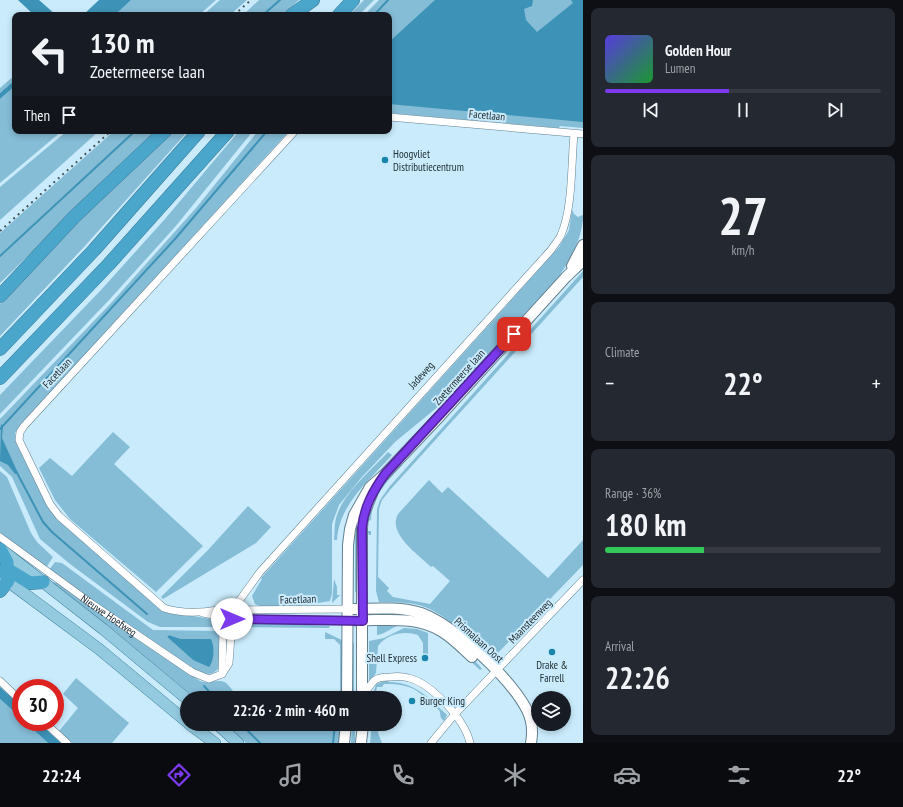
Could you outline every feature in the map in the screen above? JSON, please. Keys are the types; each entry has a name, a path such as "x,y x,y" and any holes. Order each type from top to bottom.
{"highway":[{"path":"296,12 313,0"},
{"path":"310,12 321,0"},
{"path":"342,12 353,0"},
{"path":"0,296 74,217 162,134"},
{"path":"0,349 88,256 197,134"},
{"path":"0,378 104,269 225,134"},
{"path":"3,566 17,574 37,579"}],"main road":[{"name":"Nieuwe Hoefweg","path":"180,693 103,629 37,579 34,601 99,649 180,716"},
{"path":"199,731 215,743"},
{"path":"225,731 238,743"}],"street":[{"name":"Facetlaan","path":"392,117 583,134"},
{"name":"Facetlaan","path":"292,134 26,423 18,436 23,450 50,504 68,525 164,608 174,611 201,613 229,619 348,620"},
{"name":"Jadeweg","path":"233,610 266,566 551,250 561,236 566,222 574,134"},
{"name":"Zoetermeerse laan","path":"566,277 578,257 583,245"},
{"name":"Zoetermeerse laan","path":"347,691 348,545 354,515 367,491 385,474 566,277 583,261"},
{"name":"Zoetermeerse laan","path":"362,691 363,516 374,490 385,474"},
{"name":"Nieuwe Hoefweg","path":"0,537 37,579 192,672 209,679 215,678 222,674 229,663 229,619"},
{"name":"Maansteenweg","path":"431,743 455,714 583,580"},
{"name":"Facetlaan","path":"201,613 233,610 348,609"},
{"name":"Prismalaan Oost","path":"348,609 403,610 431,617 458,635 494,674 521,700 531,721 531,743"},
{"path":"229,619 233,610"},
{"name":"Prismalaan Oost","path":"348,620 403,620 429,625 453,640 494,674"},
{"path":"367,691 375,680 382,678 400,676 416,681 428,688 455,714 468,734 470,743"},
{"path":"0,681 12,692"},
{"path":"54,731 67,743"},
{"path":"344,743 345,731"},
{"path":"361,743 362,731"}],"shaded area":[{"path":"18,0 39,0 53,12 31,12"},
{"path":"99,0 131,0 118,12 86,12"},
{"path":"131,0 216,0 202,12 118,12"},
{"path":"220,0 247,0 233,12 206,12"},
{"path":"259,0 299,0 286,12 246,12"},
{"path":"364,0 374,0 362,12 352,12"},
{"path":"379,0 583,0 583,128 560,126 559,128 392,113 392,12 367,12"},
{"path":"435,0 533,0 532,6 524,9 526,20 537,32 573,3 571,0 583,0 583,122 392,104 392,39"},
{"path":"12,78 12,83 0,93 0,88"},
{"path":"12,83 12,89 0,99 0,93"},
{"path":"12,89 12,134 58,134 0,183 0,99"},
{"path":"63,134 96,134 0,220 0,187"},
{"path":"111,134 154,134 0,283 0,233"},
{"path":"165,134 185,134 84,247 0,336 0,304 45,254"},
{"path":"236,134 251,134 175,227 110,299 0,414 0,395 101,290 165,219"},
{"path":"256,134 286,134 15,433 16,443 47,505 56,518 161,610 168,613 210,619 216,622 220,627 160,627 148,622 70,564 40,539 12,477 0,466 0,419 112,302 196,208"},
{"path":"572,210 578,217 583,215 581,231 572,255 559,276 446,400 395,442 361,478 339,505 332,524 332,593 330,601 280,607 269,607 255,604 252,596 262,579 261,578 559,247 569,230"},
{"path":"583,271 583,277 390,490 382,500 379,509 378,577 389,588 387,591 393,597 430,604 450,581 433,566 431,567 406,544 400,536 396,522 398,514 429,480 442,493 448,487 548,578 583,540 583,565 493,658 488,657 456,627 439,614 419,605 409,603 379,602 376,591 377,509 380,500 390,486"},
{"path":"1,424 3,426 2,438 18,473 15,474 8,465 0,461"},
{"path":"113,432 130,447 114,464 203,546 156,592 70,519 55,500 39,468 50,458 72,476"},
{"path":"388,452 392,455 349,504 339,527 337,540 334,540 336,518 346,498"},
{"path":"401,464 402,465 377,497 372,511 371,520 368,521 368,530 367,516 370,506 381,487"},
{"path":"0,471 7,477 31,533 37,542 53,557 46,568 0,533"},
{"path":"248,506 271,527 256,543 163,599 161,597 208,550"},
{"path":"360,513 357,591 355,592 355,535"},
{"path":"55,562 62,563 153,630 220,631 220,666 216,671 208,674 199,672 186,665 49,570","holes":["169,635 181,639 211,639 193,660 167,637"]},
{"path":"334,579 337,587 337,595 340,595 332,603"},
{"path":"52,582 57,583 200,681 220,681 226,683 232,691 187,691 101,620"},
{"path":"242,622 330,626 329,628 235,627"},
{"path":"383,622 414,624 399,625 377,635 377,624"},
{"path":"426,627 446,636 482,669 480,670 446,638"},
{"path":"404,628 417,629 428,633 428,654 423,654 423,643 418,635 402,633 391,636 381,642 378,646 376,673 369,682 369,641 384,638"},
{"path":"325,632 344,641 343,691 340,691 340,645 334,639 325,639"},
{"path":"169,635 181,639 211,639 213,654 209,667 193,660 167,637"},
{"path":"352,643 354,643 354,691 352,691"},
{"path":"76,678 129,723 112,743 72,743 59,731 64,731 64,725 78,708 64,695 64,693"},
{"path":"388,680 389,682 398,683 414,688 428,697 447,715 444,721 439,710 414,689 403,685 384,684 382,687 377,687 376,691 374,691 376,684"},
{"path":"0,687 12,698 12,710 0,699"},
{"path":"0,699 12,710 12,731 35,731 48,743 0,743"},
{"path":"35,731 48,731 61,743 48,743"},
{"path":"233,731 340,731 339,743 246,743"},
{"path":"352,731 355,731 355,743 351,743"},
{"path":"371,731 378,731 382,743 370,743"}],"waterway":[{"path":"266,12 280,0"},
{"path":"377,12 388,0"},
{"path":"0,256 132,134"},
{"path":"0,429 175,239 264,134"},
{"path":"16,471 43,522 52,532 147,614"},
{"path":"204,686 209,691"},
{"path":"248,731 260,743"},
{"path":"333,743 334,731"}],"railway":[{"path":"237,12 251,0"},
{"path":"0,231 108,134"}],"place":[{"name":"Hoogvliet Distributiecentrum","path":"385,160"},
{"name":"Drake & Farrell","path":"552,652"},
{"name":"Shell Express","path":"425,658"},
{"name":"Burger King","path":"412,701"}],"route":[{"path":"232,619 363,621 361,541 363,516 374,490 385,474 514,334"}]}
